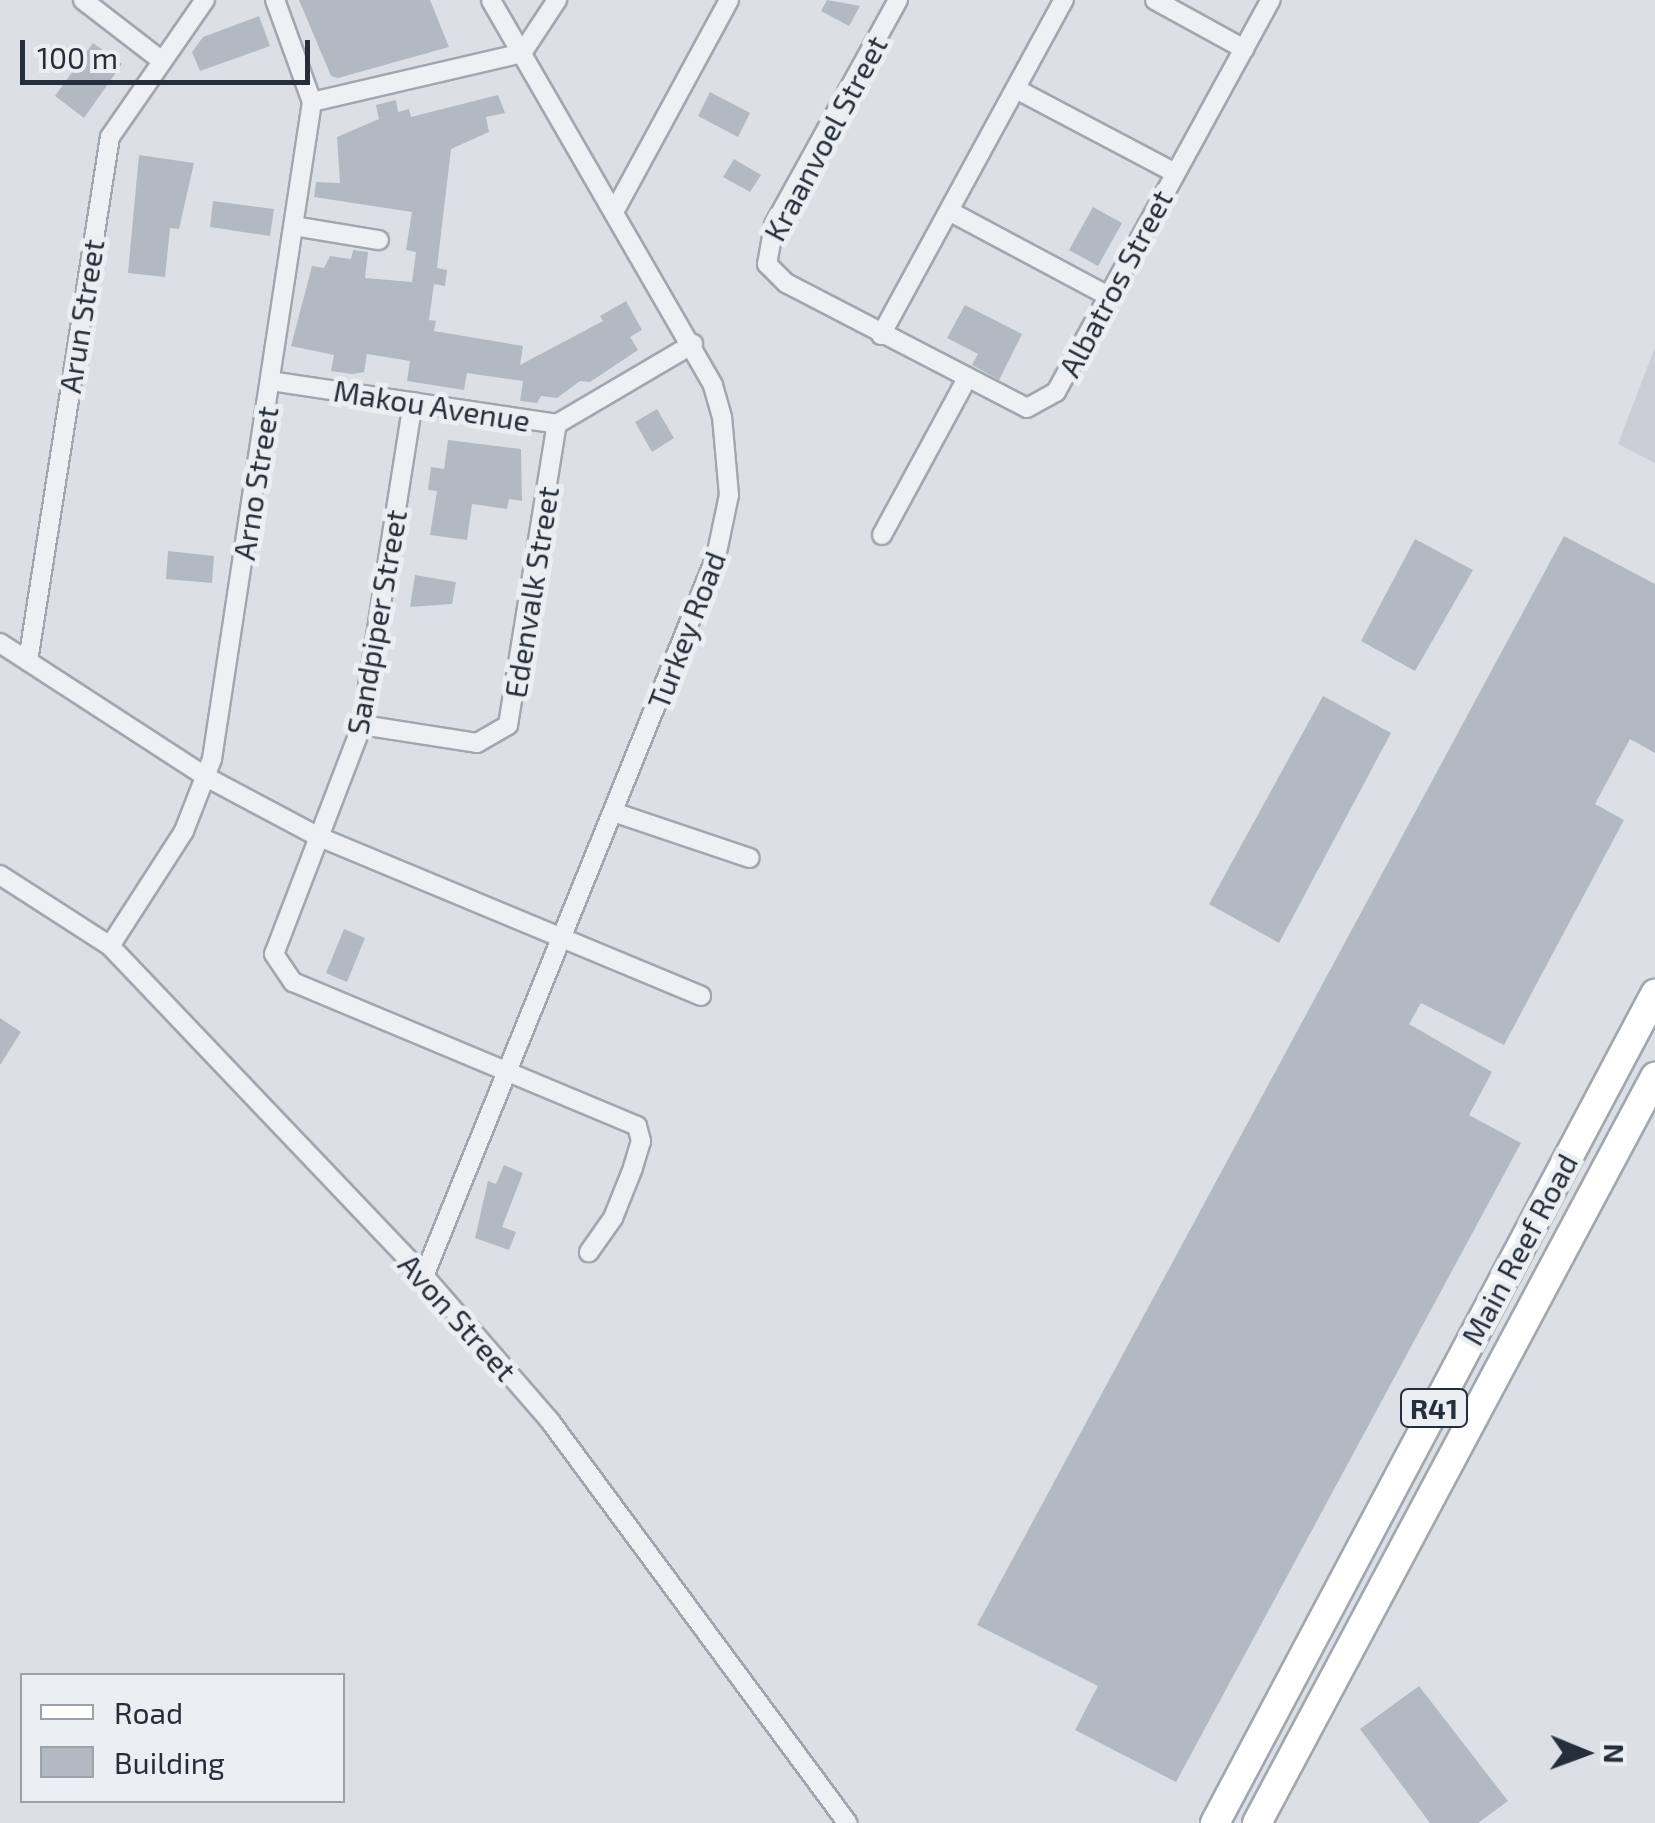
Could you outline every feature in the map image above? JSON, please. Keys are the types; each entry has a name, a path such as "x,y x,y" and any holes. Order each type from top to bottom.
{"main road":[{"name":"Main Reef Road","path":"1216,1823 1655,994"},
{"name":"Main Reef Road","path":"1257,1823 1655,1078"},
{"path":"1462,1356 1495,1376"}],"street":[{"path":"83,0 162,60"},
{"name":"Arun Street","path":"28,661 108,147 204,0"},
{"name":"Arno Street","path":"110,946 166,862 208,778 312,102 275,0"},
{"name":"Turkey Road","path":"424,1276 616,813 725,523 722,417 693,344 491,0"},
{"path":"312,102 522,53 557,0"},
{"path":"614,212 730,0"},
{"name":"Kraanvoel Street","path":"881,335 779,279 765,251 898,0"},
{"path":"881,335 1064,0"},
{"path":"1154,0 1244,49"},
{"name":"Albatros Street","path":"881,335 1012,405 1027,408 1049,400 1270,0"},
{"path":"1016,89 1174,172"},
{"path":"949,211 1108,296"},
{"path":"294,226 379,240"},
{"name":"Makou Avenue","path":"270,381 558,424 693,344"},
{"path":"882,535 966,380"},
{"name":"Sandpiper Street","path":"413,402 362,725 278,931 274,954 284,974 506,1072"},
{"name":"Edenvalk Street","path":"362,725 477,743 488,742 508,725 558,424"},
{"path":"0,643 208,778 317,836 701,996"},
{"path":"616,813 750,858"},
{"name":"Avon Street","path":"0,875 110,946 424,1276 550,1421 847,1823"},
{"path":"506,1072 630,1120 641,1134 613,1218 589,1252"}],"shaded area":[{"path":"1655,347 1655,463 1618,444"}],"building":[{"path":"299,0 430,0 449,47 338,78 331,76"},
{"path":"827,0 860,6 849,26 821,11"},
{"path":"259,16 270,46 200,71 192,52 203,37"},
{"path":"93,43 122,64 84,118 55,96"},
{"path":"710,92 750,113 738,137 698,116"},
{"path":"498,95 505,113 486,117 489,132 451,149 437,268 447,270 445,286 434,284 429,320 436,321 434,331 523,346 520,365 603,321 600,316 626,301 642,330 630,337 638,350 590,382 580,381 557,398 541,396 537,403 520,401 523,381 467,373 464,390 407,381 410,361 367,354 364,372 331,371 334,355 291,346 312,266 324,268 330,256 351,259 353,250 368,252 365,278 412,282 416,252 406,250 412,212 314,197 316,182 340,183 337,137 379,119 376,105 396,100 398,112 409,109 411,117"},
{"path":"139,155 194,163 179,229 170,228 165,277 128,273"},
{"path":"734,159 761,175 750,192 723,177"},
{"path":"213,201 274,209 270,236 210,227"},
{"path":"1093,207 1122,223 1098,266 1069,250"},
{"path":"965,305 1022,334 999,380 972,365 978,354 947,338"},
{"path":"657,409 674,438 652,452 635,422"},
{"path":"448,440 521,449 522,501 509,499 507,509 472,504 467,540 430,535 437,491 428,490 431,467 444,469"},
{"path":"1564,536 1655,584 1655,753 1630,739 1595,804 1624,820 1504,1045 1421,1003 1409,1024 1492,1072 1469,1115 1521,1143 1176,1782 1075,1730 1098,1686 977,1625"},
{"path":"1415,539 1473,570 1415,671 1361,641"},
{"path":"168,551 214,556 212,583 166,579"},
{"path":"415,575 456,582 452,604 410,607"},
{"path":"1323,696 1391,733 1279,943 1209,904"},
{"path":"344,929 365,938 347,982 326,973"},
{"path":"0,1018 21,1032 0,1065"},
{"path":"504,1165 523,1173 502,1227 516,1232 509,1250 475,1238 488,1181 496,1184"},
{"path":"1419,1686 1508,1801 1478,1823 1430,1823 1360,1729"}]}
